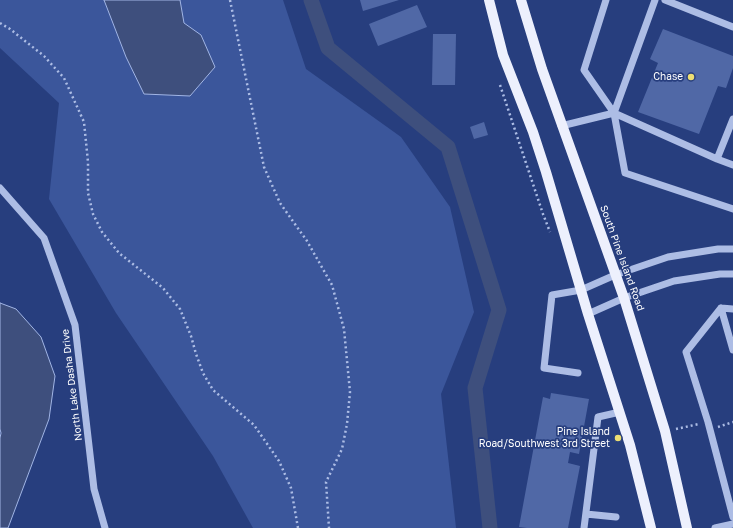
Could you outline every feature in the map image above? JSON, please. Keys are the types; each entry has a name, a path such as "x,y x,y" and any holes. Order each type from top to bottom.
{"main road":[{"path":"489,0 503,56 539,152 588,314 620,412 652,528"},
{"name":"South Pine Island Road","path":"521,0 561,126 624,298 664,431 687,528"}],"street":[{"path":"606,0 584,70 614,113 625,173 733,209"},
{"path":"614,113 655,0"},
{"path":"665,0 733,27"},
{"path":"561,126 614,113 733,165"},
{"path":"717,159 733,119"},
{"name":"North Lake Dasha Drive","path":"0,188 44,238 75,325 94,489 105,528"},
{"path":"578,373 544,368 552,295 581,290 615,275 668,257 718,249 733,249"},
{"path":"588,314 624,298 674,281 720,274 733,274"},
{"path":"721,308 733,309"},
{"path":"721,308 733,350"},
{"path":"721,308 686,352 708,422 733,517"},
{"path":"584,528 598,417 620,412"},
{"path":"586,514 616,517"},
{"path":"715,528 733,524"}],"path":[{"path":"230,0 264,167 280,203 308,241 332,286 344,329 350,392 348,424 342,449 326,482 329,528"},
{"path":"0,22 44,56 64,78 84,122 88,162 88,193 93,214 102,232 119,253 162,288 180,309 191,336 202,373 214,390 254,425 279,460 291,488 298,528"},
{"path":"664,431 708,422"}],"shaded area":[{"path":"0,0 283,0 306,69 401,137 450,207 474,312 441,394 456,528 253,528 213,456 116,313 49,199 59,103 0,48"},
{"path":"104,0 180,0 184,23 201,35 215,67 190,96 144,94 126,57"},
{"path":"0,303 16,309 41,337 55,376 49,419 8,528 0,528"}],"building":[{"path":"360,0 399,0 363,11"},
{"path":"417,5 427,27 378,46 369,24"},
{"name":"Chase","path":"663,29 733,56 733,68 726,88 718,86 699,134 638,112 658,63 650,59"},
{"path":"433,34 456,34 455,85 432,85"},
{"path":"484,122 488,135 474,139 470,127"},
{"path":"551,393 589,399 579,454 570,452 568,463 580,466 568,528 519,527 543,397 550,399"}],"waterway":[{"path":"311,0 328,48 448,147 499,310 475,388 490,528"}],"place":[{"name":"Chase","path":"691,77"},
{"name":"Pine Island Road/Southwest 3rd Street","path":"618,438"}]}
